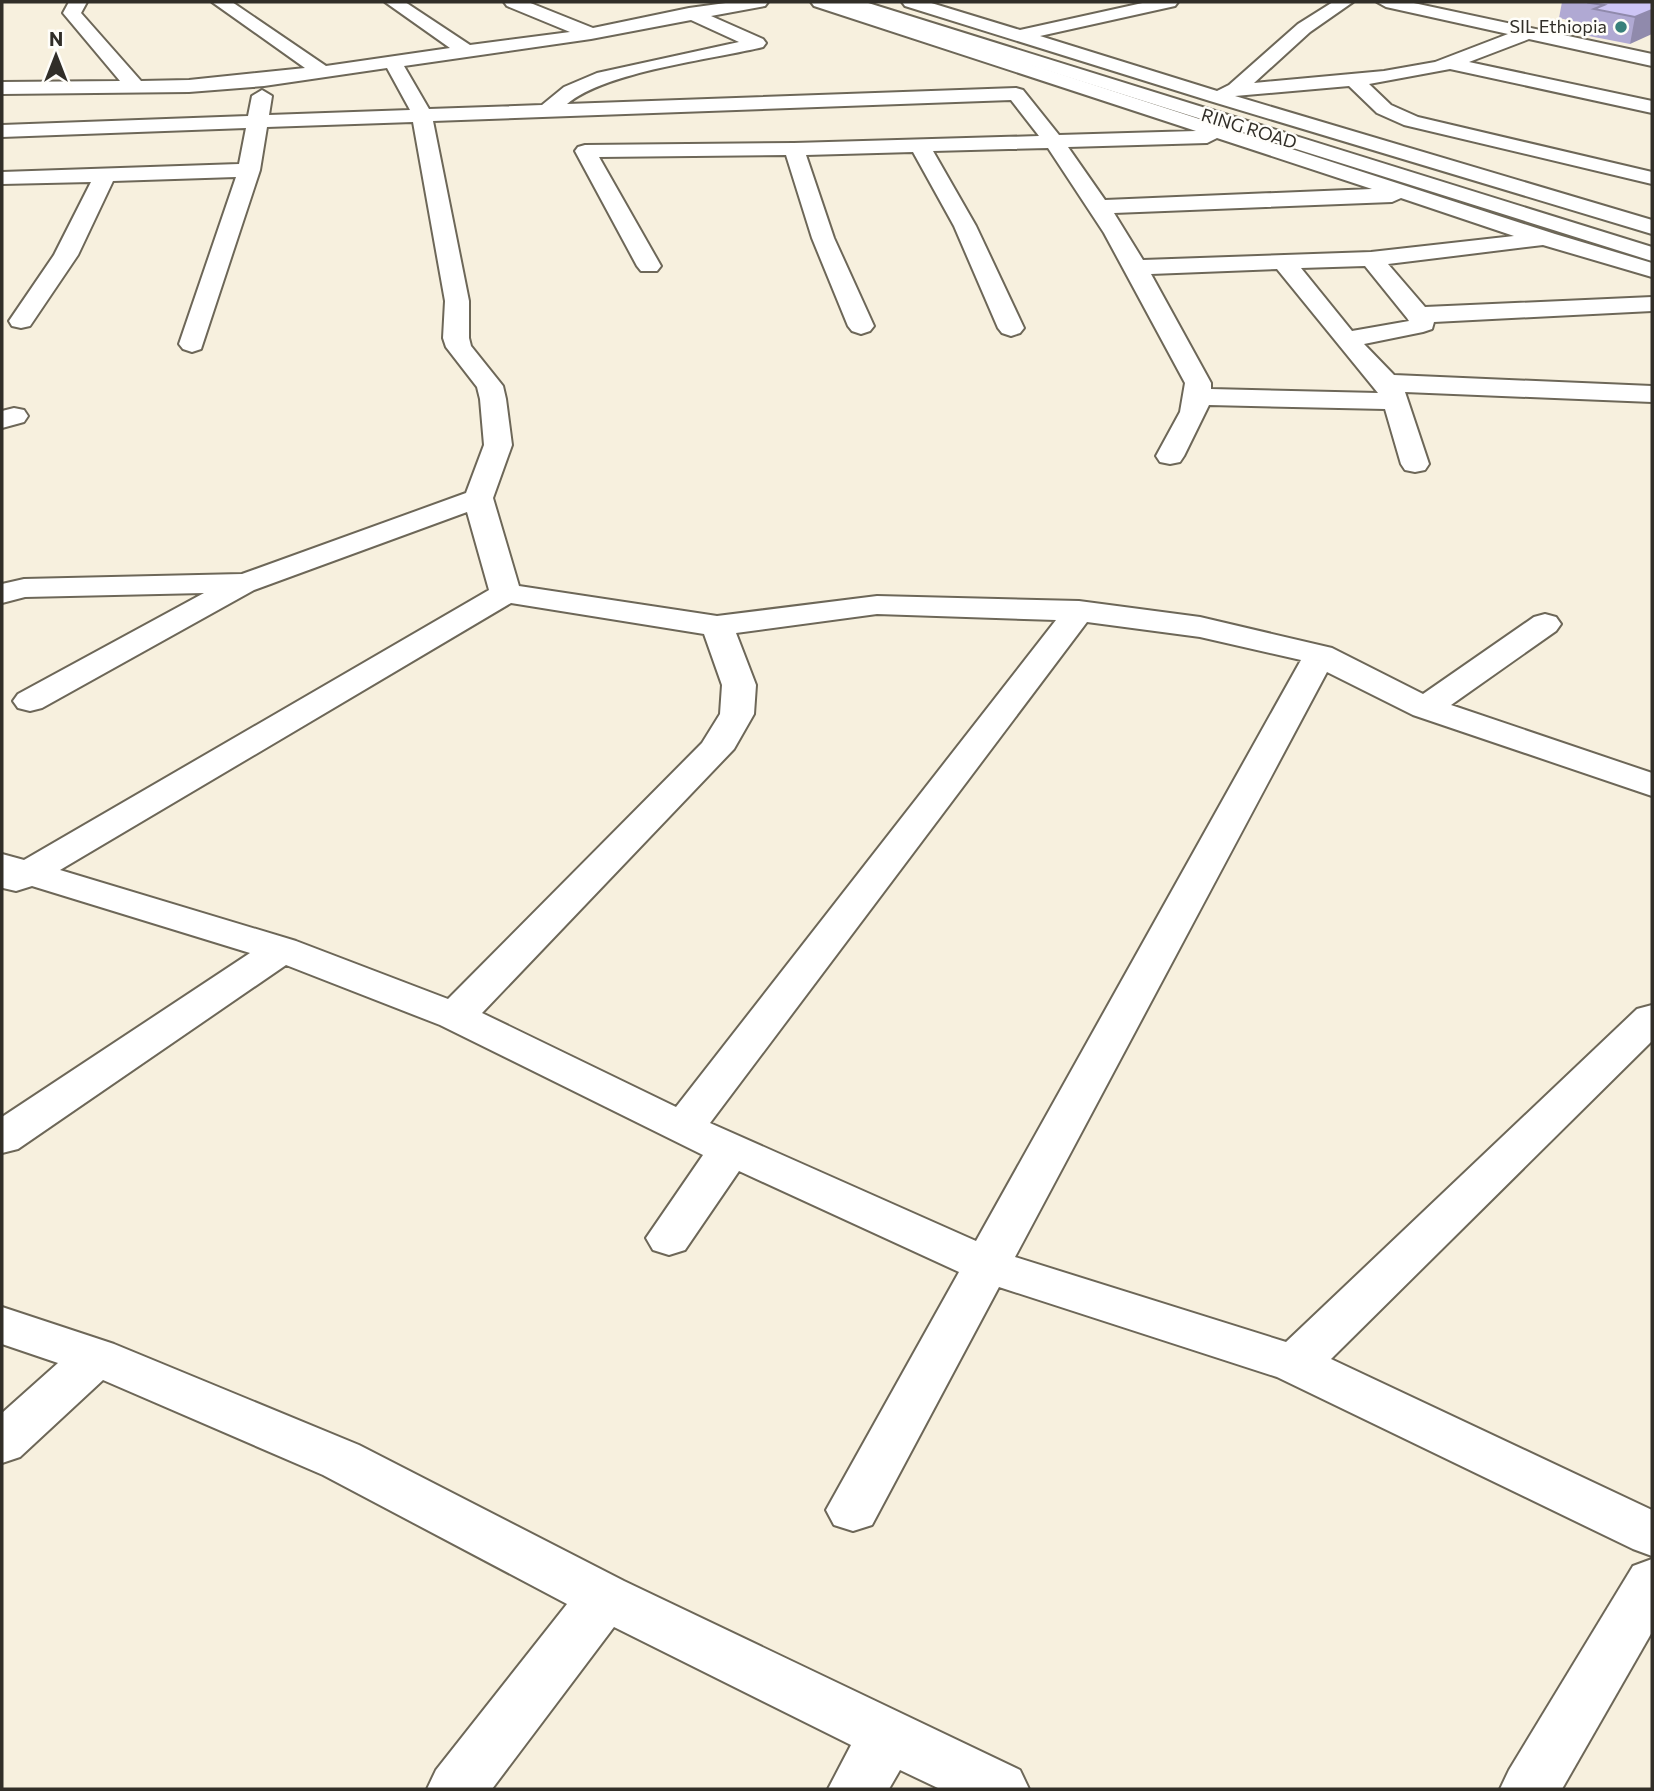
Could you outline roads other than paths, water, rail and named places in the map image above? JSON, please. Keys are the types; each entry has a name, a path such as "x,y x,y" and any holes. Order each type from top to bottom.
{"main road":[{"path":"78,2 72,13 135,86"},
{"path":"221,2 323,72"},
{"path":"394,2 469,53"},
{"path":"513,2 591,34"},
{"path":"548,110 571,91 604,77 757,43 662,2"},
{"path":"2,88 189,86 264,80 394,64 591,34 689,13 759,2"},
{"path":"820,2 1547,239 1652,270"},
{"name":"RING ROAD","path":"848,2 1652,254"},
{"name":"RING ROAD","path":"885,2 1652,240"},
{"path":"911,2 1652,227"},
{"path":"1018,36 1161,2"},
{"path":"1236,89 1304,28 1344,2"},
{"path":"1386,2 1652,60"},
{"path":"1217,97 1236,89 1384,77 1448,63 1525,34"},
{"path":"1448,63 1652,107"},
{"path":"394,64 422,114 457,301 456,338 459,347 487,386 498,445 478,498 506,593"},
{"path":"192,344 249,170 264,80"},
{"path":"1353,80 1384,109 1411,121 1652,178"},
{"path":"24,88 6,119 258,122 1016,94 1079,85"},
{"path":"1016,94 1055,139 1100,207 1137,267 1198,383 1199,397 1170,456"},
{"path":"548,110 576,140 649,266"},
{"path":"576,140 794,149 1055,139 1237,136"},
{"path":"919,144 965,226 1011,328"},
{"path":"794,149 823,238 861,326"},
{"path":"2,178 249,170"},
{"path":"21,321 66,255 105,175"},
{"path":"1521,188 1652,184"},
{"path":"1100,207 1413,194"},
{"path":"1137,267 1371,259 1547,239"},
{"path":"1346,340 1423,324 1418,314 1371,259"},
{"path":"1283,262 1391,392 1415,464"},
{"path":"1418,314 1652,303"},
{"path":"1199,397 1391,392 1652,394"},
{"path":"30,701 246,583 478,498"},
{"path":"4,590 246,583"},
{"path":"11,875 506,593 717,626 877,605 1079,611 1200,628 1321,655 1424,708 1652,785"},
{"path":"683,1128 1079,611"},
{"path":"1424,708 1545,624"},
{"path":"454,1017 716,749 737,714 739,685 717,626"},
{"path":"853,1510 989,1266 1321,655"},
{"path":"11,875 282,950 454,1017 683,1128 989,1266 1295,1364 1652,1534"},
{"path":"2,1138 282,950"},
{"path":"1295,1364 1652,1018"},
{"path":"669,1238 731,1149"},
{"path":"2,1325 97,1357 341,1460 605,1597 999,1789"},
{"path":"2,1443 97,1357"},
{"path":"1532,1788 1652,1582"},
{"path":"457,1789 605,1597"},
{"path":"858,1789 889,1734"}],"place":[{"name":"SIL Ethiopia","path":"1621,27"}]}
